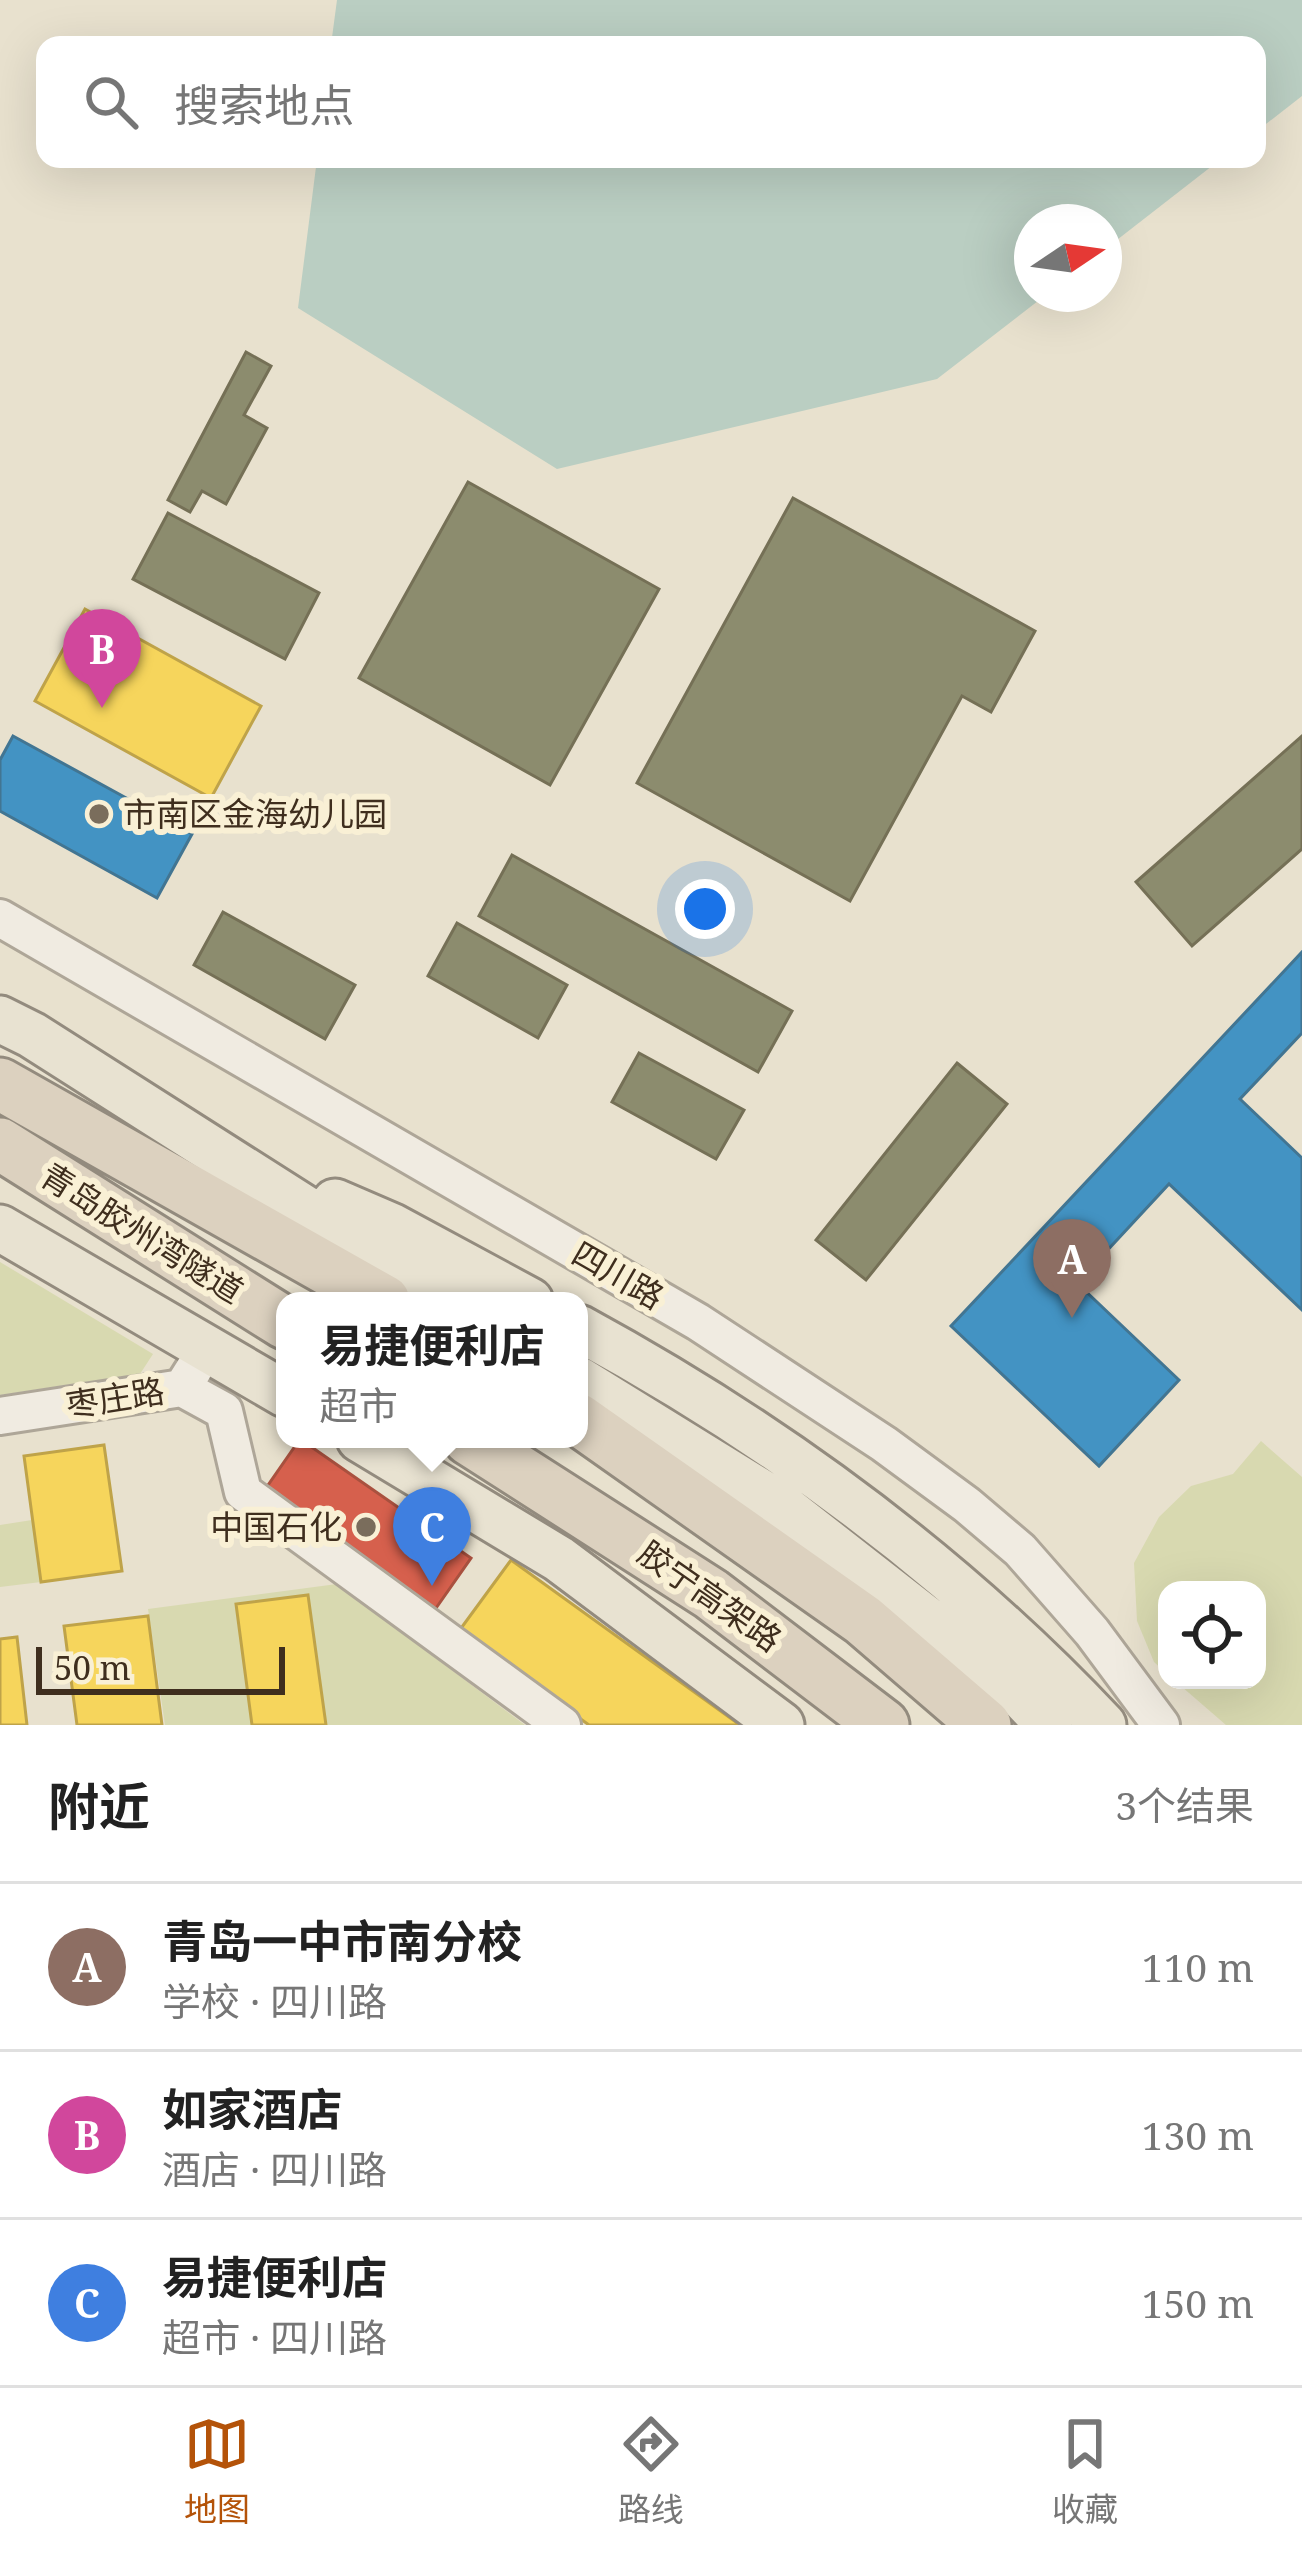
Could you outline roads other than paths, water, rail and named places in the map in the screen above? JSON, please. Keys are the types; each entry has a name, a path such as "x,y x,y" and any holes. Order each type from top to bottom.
{"highway":[{"path":"0,1084 368,1292"},
{"name":"青岛胶州湾隧道","path":"0,1144 276,1317"},
{"path":"588,1426 863,1620 985,1725"},
{"name":"胶宁高架路","path":"483,1448 743,1616 883,1725"}],"main road":[{"path":"0,1019 436,1292"},
{"path":"206,1146 393,1227 513,1292"},
{"path":"0,1228 276,1389"},
{"path":"588,1333 764,1439 884,1524 1054,1673 1103,1725"},
{"path":"588,1386 775,1501 1012,1686 1048,1725"},
{"path":"375,1448 559,1559 781,1725"}],"street":[{"name":"四川路","path":"0,918 698,1322 884,1444 1019,1550 1092,1632 1161,1725"},
{"name":"枣庄路","path":"0,1415 182,1388 207,1347"},
{"path":"182,1388 224,1411 243,1492 562,1725"}],"place":[{"name":"如家酒店","path":"102,708"},
{"name":"市南区金海幼儿园","path":"99,814"},
{"name":"青岛一中市南分校","path":"1072,1318"},
{"name":"中国石化","path":"366,1527"},
{"name":"易捷便利店","path":"432,1586"}]}
